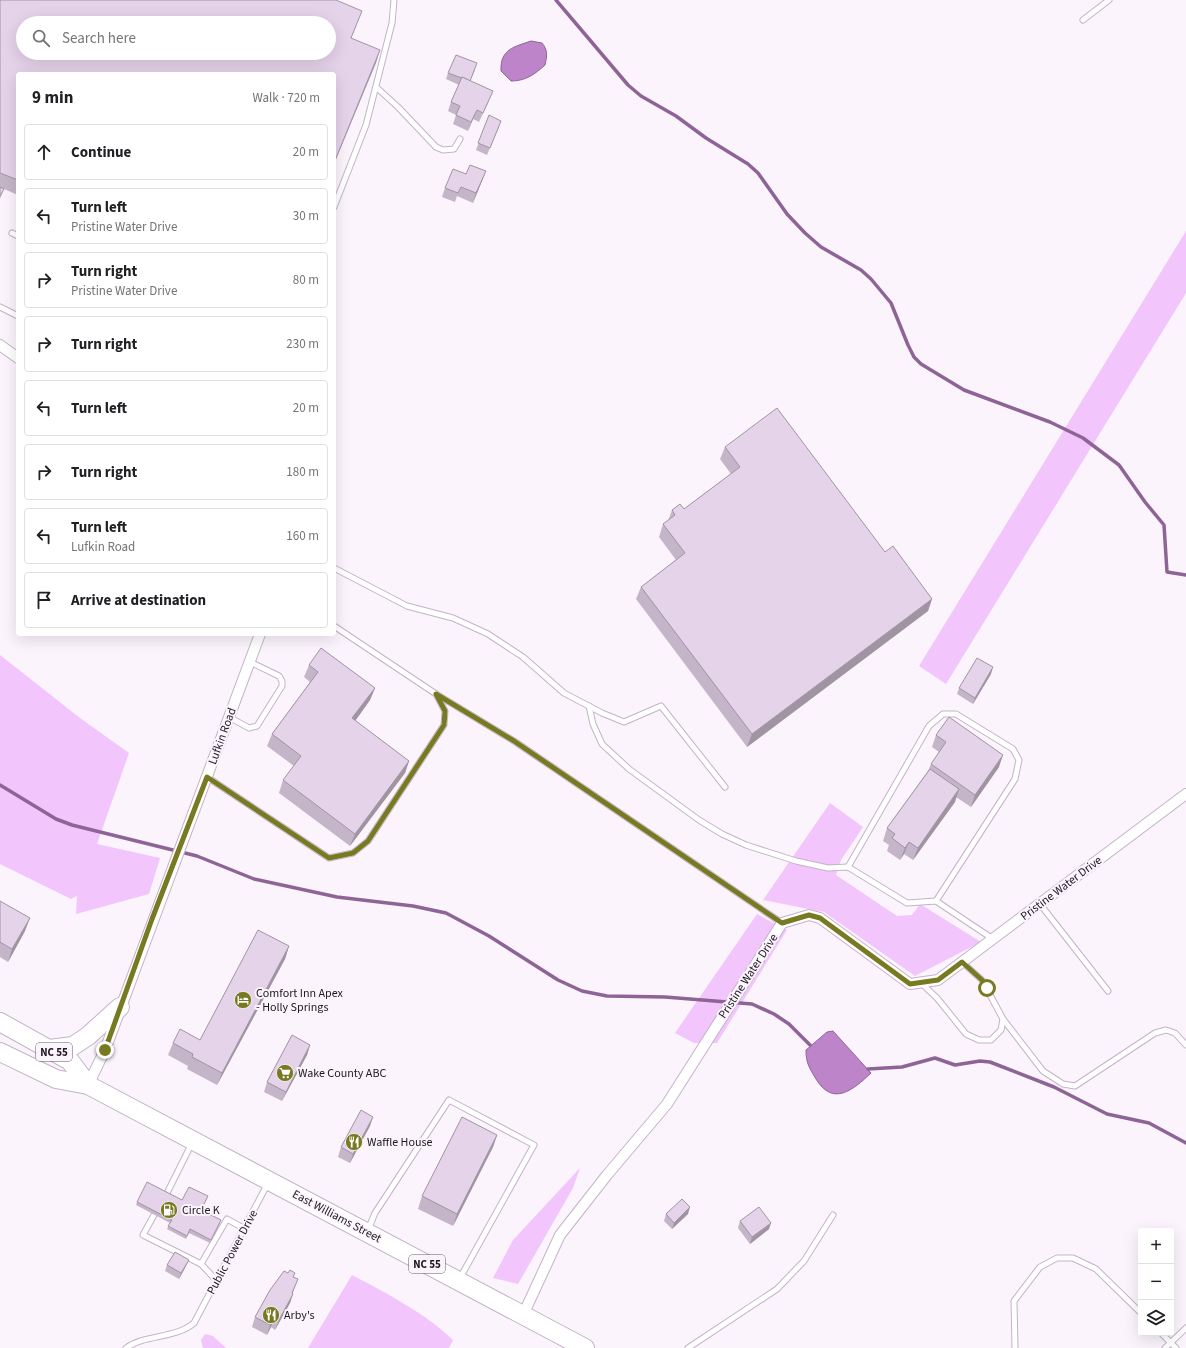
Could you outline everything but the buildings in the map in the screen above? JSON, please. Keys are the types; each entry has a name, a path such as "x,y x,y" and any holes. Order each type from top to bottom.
{"highway":[{"path":"49,1049 73,1046 88,1036 120,1007"},
{"name":"East Williams Street","path":"0,1022 70,1061 88,1084"},
{"name":"East Williams Street","path":"0,1052 56,1080 88,1084 585,1348"}],"street":[{"path":"0,345 16,353"},
{"name":"Lufkin Road","path":"88,1084 105,1050 259,636"},
{"name":"Pristine Water Drive","path":"522,1315 560,1236 607,1175 667,1104 782,923 809,915 820,918 910,984 938,980 1186,794"}],"lane":[{"path":"336,202 366,125 392,22 394,0"},
{"path":"1083,20 1110,0"},
{"path":"376,87 398,107 436,147 443,150 454,149 460,139"},
{"path":"12,233 16,235"},
{"path":"0,307 16,315"},
{"path":"336,569 407,606 453,618 488,634 523,657 564,693 624,722 661,706 725,787"},
{"path":"336,627 436,694 514,741 782,923"},
{"path":"229,717 249,728 257,726 282,686 282,681 278,676 250,662"},
{"path":"207,777 329,858 353,853 368,841 444,725 445,711 436,694"},
{"path":"589,706 593,724 602,744 629,769 705,824 722,834 746,845 796,861 828,868 848,867 907,903 936,901 993,939"},
{"path":"848,867 929,726 943,714 956,714 1013,749 1019,760 1015,779 936,901"},
{"path":"1040,904 1108,991"},
{"path":"962,962 982,980 1003,1019 1043,1071 1063,1084 1075,1086 1155,1033 1166,1030 1175,1033 1186,1045"},
{"path":"920,982 937,998 966,1034 972,1037 979,1040 991,1040 1001,1030 1003,1019"},
{"path":"367,1232 375,1213 449,1100 534,1145 459,1281"},
{"path":"166,1195 193,1140"},
{"name":"Public Power Drive","path":"126,1348 137,1341 186,1329 194,1323 269,1181"},
{"path":"154,1215 143,1236 200,1264 217,1281"},
{"path":"688,1348 777,1289 804,1261 833,1215"},
{"path":"200,1264 227,1219 245,1229"},
{"path":"1015,1348 1014,1301 1040,1267 1057,1258 1073,1258 1096,1270 1138,1310"},
{"path":"1165,1348 1186,1328"},
{"path":"1164,1336 1176,1348"}],"shaded area":[{"path":"531,41 542,43 544,46 546,53 545,65 530,76 521,80 511,81 501,71 503,58 509,50"},
{"path":"1186,231 1186,293 946,684 919,666"},
{"path":"0,655 80,718 129,753 97,844 160,858 149,894 76,914 77,896 71,899 0,864"},
{"path":"830,803 863,827 841,860 836,875 897,916 912,915 920,904 981,942 915,976 824,912 763,900"},
{"path":"757,914 787,930 717,1043 694,1043 675,1033"},
{"path":"833,1031 871,1073 850,1090 836,1094 829,1092 816,1079 808,1065 806,1054 806,1050 827,1032"},
{"path":"580,1168 573,1188 518,1284 493,1278 513,1240"},
{"path":"352,1275 405,1304 442,1330 453,1340 449,1348 308,1348"},
{"path":"205,1334 213,1336 226,1348 203,1348 201,1340"}],"waterway":[{"path":"556,0 628,85 641,96 676,116 706,138 748,164 758,173 787,214 805,233 821,247 861,270 871,279 891,303 908,345 914,357 921,364 964,390 1050,422 1083,438 1119,465 1145,502 1164,525 1167,572 1186,575"},
{"path":"0,785 56,819 72,825 197,856 254,879 337,897 413,906 446,913 489,936 558,980 582,991 607,996 665,997 752,1004 774,1014 789,1024 810,1045"},
{"path":"868,1069 902,1067 935,1058 955,1065 980,1061 990,1062 1054,1087 1107,1114 1149,1123 1186,1143"}],"place":[{"name":"Comfort Inn Apex - Holly Springs","path":"243,1000"},
{"name":"Wake County ABC","path":"285,1073"},
{"name":"Waffle House","path":"354,1142"},
{"name":"Circle K","path":"169,1210"},
{"name":"Arby's","path":"271,1315"}],"route":[{"path":"105,1050 152,919 207,777 329,858 353,853 368,841 444,725 445,711 436,694 514,741 782,923 809,915 820,918 910,984 938,980 962,962 970,971 982,980 987,988"}]}
